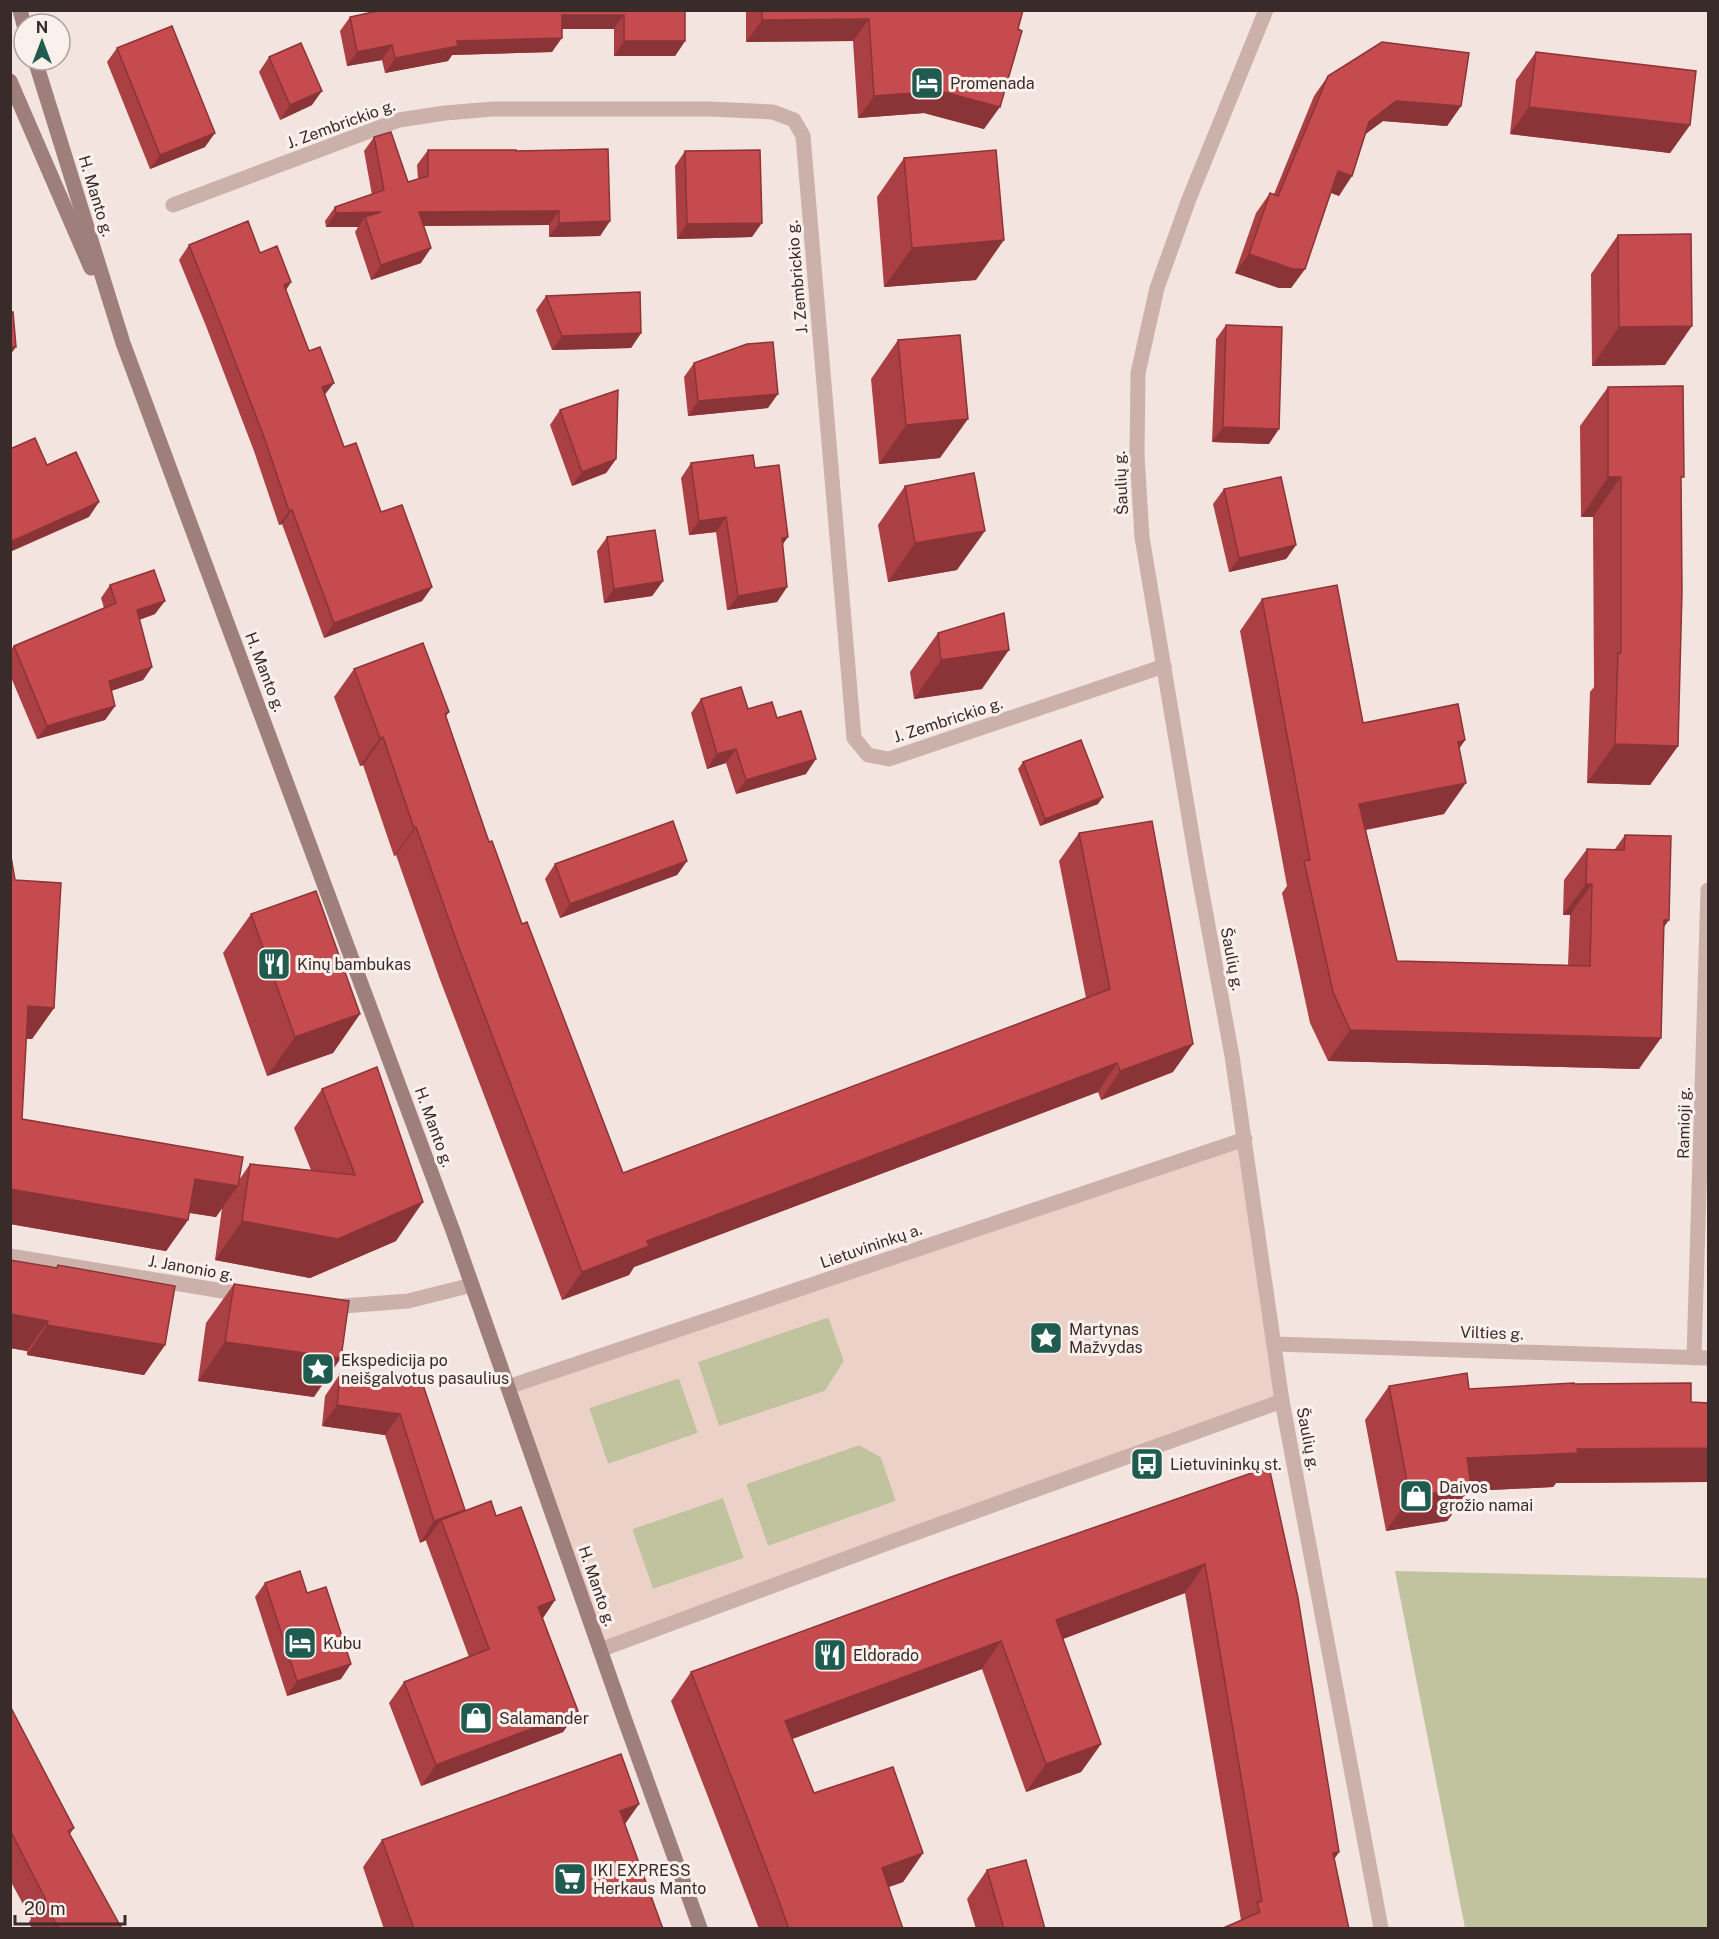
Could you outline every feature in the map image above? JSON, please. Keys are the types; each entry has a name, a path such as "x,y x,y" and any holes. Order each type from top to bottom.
{"main road":[{"name":"H. Manto g.","path":"39,72 123,343"},
{"name":"H. Manto g.","path":"10,81 123,343 472,1285 700,1929"}],"street":[{"name":"Šaulių g.","path":"1266,10 1156,288 1138,373 1137,455 1142,537 1198,871 1232,1056 1282,1401 1381,1929"},
{"name":"J. Zembrickio g.","path":"173,205 399,120 445,113 493,109 711,109 773,112 794,120 803,136 854,738 868,755 889,759 1164,666"},
{"name":"Ramioji g.","path":"1701,1358 1708,890"},
{"name":"Lietuvininkų a.","path":"508,1387 1245,1139"},
{"name":"J. Janonio g.","path":"10,1256 263,1298"},
{"path":"319,1307 408,1301 472,1285"},
{"name":"Vilties g.","path":"1274,1344 1701,1358"},
{"path":"600,1650 896,1540 1282,1401"}],"green space":[{"path":"829,1317 844,1361 825,1391 719,1427 697,1362"},
{"path":"679,1378 698,1433 608,1464 589,1408"},
{"path":"859,1445 881,1457 896,1501 768,1546 746,1484"},
{"path":"723,1498 744,1558 653,1589 632,1529"},
{"path":"1395,1571 1708,1578 1708,1928 1465,1928"}],"shaded area":[{"path":"1245,1139 1282,1401 600,1650 508,1387","holes":["828,1317 844,1361 825,1391 719,1426 698,1362","679,1378 698,1433 608,1464 589,1408","859,1445 881,1457 896,1501 768,1546 746,1484","723,1498 744,1558 653,1589 632,1529"]}],"building":[{"path":"382,10 685,10 685,41 624,41 624,15 562,15 562,38 457,41 458,46 395,58 392,45 357,52 350,17"},
{"name":"Promenada","path":"762,10 1023,10 1018,29 1022,31 1000,107 940,91 874,96 869,19 762,20"},
{"path":"172,26 215,133 160,155 117,48"},
{"path":"1382,42 1469,53 1461,106 1396,101 1369,122 1352,176 1338,171 1305,269 1293,269 1249,254 1270,193 1278,196 1328,76"},
{"path":"301,43 322,91 290,105 269,57"},
{"path":"1536,52 1696,71 1690,125 1529,107"},
{"path":"391,132 408,182 428,176 428,150 608,149 610,221 559,223 559,211 419,212 431,248 381,265 365,217 381,212 336,213 335,207 384,190 374,137"},
{"path":"760,150 762,223 687,224 685,151"},
{"path":"996,150 1004,240 912,248 904,158"},
{"path":"248,221 260,253 277,246 291,282 284,285 309,351 320,347 334,383 322,387 344,447 356,443 381,512 402,505 432,587 334,623 292,510 289,511 264,437 189,245"},
{"path":"1691,234 1692,326 1619,327 1618,235"},
{"path":"640,292 641,333 562,336 546,296"},
{"path":"10,312 13,312 16,347 10,347"},
{"path":"1226,325 1282,327 1279,429 1223,427"},
{"path":"960,335 968,419 906,425 898,340"},
{"path":"773,342 778,394 698,401 694,363 747,344"},
{"path":"1683,386 1684,477 1681,477 1682,591 1678,746 1615,744 1618,653 1621,653 1621,477 1608,477 1608,387"},
{"path":"618,390 616,459 582,472 560,410"},
{"path":"35,438 47,465 76,452 99,502 10,542 10,449"},
{"path":"753,455 755,468 779,465 788,537 782,538 787,587 738,596 726,517 699,521 691,463"},
{"path":"974,473 985,531 915,543 905,486"},
{"path":"1281,477 1296,545 1239,558 1224,489"},
{"path":"655,530 663,581 614,589 607,537"},
{"path":"154,570 165,601 137,610 152,667 109,681 115,706 47,726 14,646 116,603 110,585"},
{"path":"1337,585 1363,723 1458,704 1465,740 1458,742 1466,783 1359,804 1397,961 1590,966 1592,884 1586,884 1587,849 1624,850 1625,835 1671,836 1669,920 1664,920 1661,1038 1350,1030 1333,992 1304,861 1310,860 1262,599"},
{"path":"1004,613 1009,650 941,660 938,633"},
{"path":"423,643 449,712 445,714 489,842 492,841 522,924 527,922 623,1173 1110,989 1079,833 1152,821 1193,1044 1120,1071 1117,1063 647,1241 649,1246 582,1272 459,948 416,827 414,828 383,737 380,738 354,669"},
{"path":"741,687 748,709 772,702 777,718 801,711 816,759 746,780 736,749 717,754 701,699"},
{"path":"1081,740 1103,797 1045,819 1023,762"},
{"path":"673,821 687,861 570,904 555,864"},
{"path":"10,851 15,880 61,883 54,1008 28,1006 22,1119 243,1157 238,1186 195,1179 188,1220 10,1189"},
{"path":"316,891 360,1014 295,1037 251,914"},
{"path":"377,1067 423,1202 338,1239 242,1221 250,1164 355,1175 322,1089"},
{"path":"10,1260 57,1268 58,1265 175,1286 165,1345 47,1325 48,1321 10,1314"},
{"path":"234,1284 349,1301 341,1358 225,1342"},
{"path":"1467,1373 1469,1389 1574,1383 1691,1383 1691,1402 1708,1403 1708,1448 1577,1449 1578,1453 1467,1458 1471,1487 1410,1497 1389,1386"},
{"path":"340,1374 423,1385 465,1510 434,1521 400,1414 337,1405"},
{"path":"1269,1467 1298,1598 1339,1852 1333,1853 1349,1929 1221,1929 1260,1912 1257,1903 1262,1901 1205,1564 1056,1620 1101,1744 1046,1764 1001,1641 785,1721 814,1793 893,1767 923,1853 882,1868 903,1929 789,1929 691,1672 948,1578"},
{"path":"491,1501 496,1516 521,1507 555,1600 538,1607 578,1711 436,1765 404,1682 489,1649 441,1520"},
{"name":"Kubu","path":"300,1571 307,1593 326,1587 351,1664 297,1681 265,1583"},
{"path":"10,1706 74,1828 68,1831 122,1929 59,1929 43,1901 46,1900 10,1830"},
{"path":"621,1754 639,1804 620,1811 663,1929 414,1929 382,1840"},
{"path":"1026,1860 1045,1929 1004,1929 987,1870"}],"place":[{"name":"Promenada","path":"927,83"},
{"name":"Kinų bambukas","path":"274,964"},
{"name":"Martynas Mažvydas","path":"1046,1338"},
{"name":"Ekspedicija po neišgalvotus pasaulius","path":"318,1369"},
{"name":"Lietuvininkų st.","path":"1147,1464"},
{"name":"Daivos grožio namai","path":"1416,1496"},
{"name":"Kubu","path":"300,1643"},
{"name":"Eldorado","path":"830,1655"},
{"name":"Salamander","path":"476,1718"},
{"name":"IKI EXPRESS Herkaus Manto","path":"570,1879"}]}
